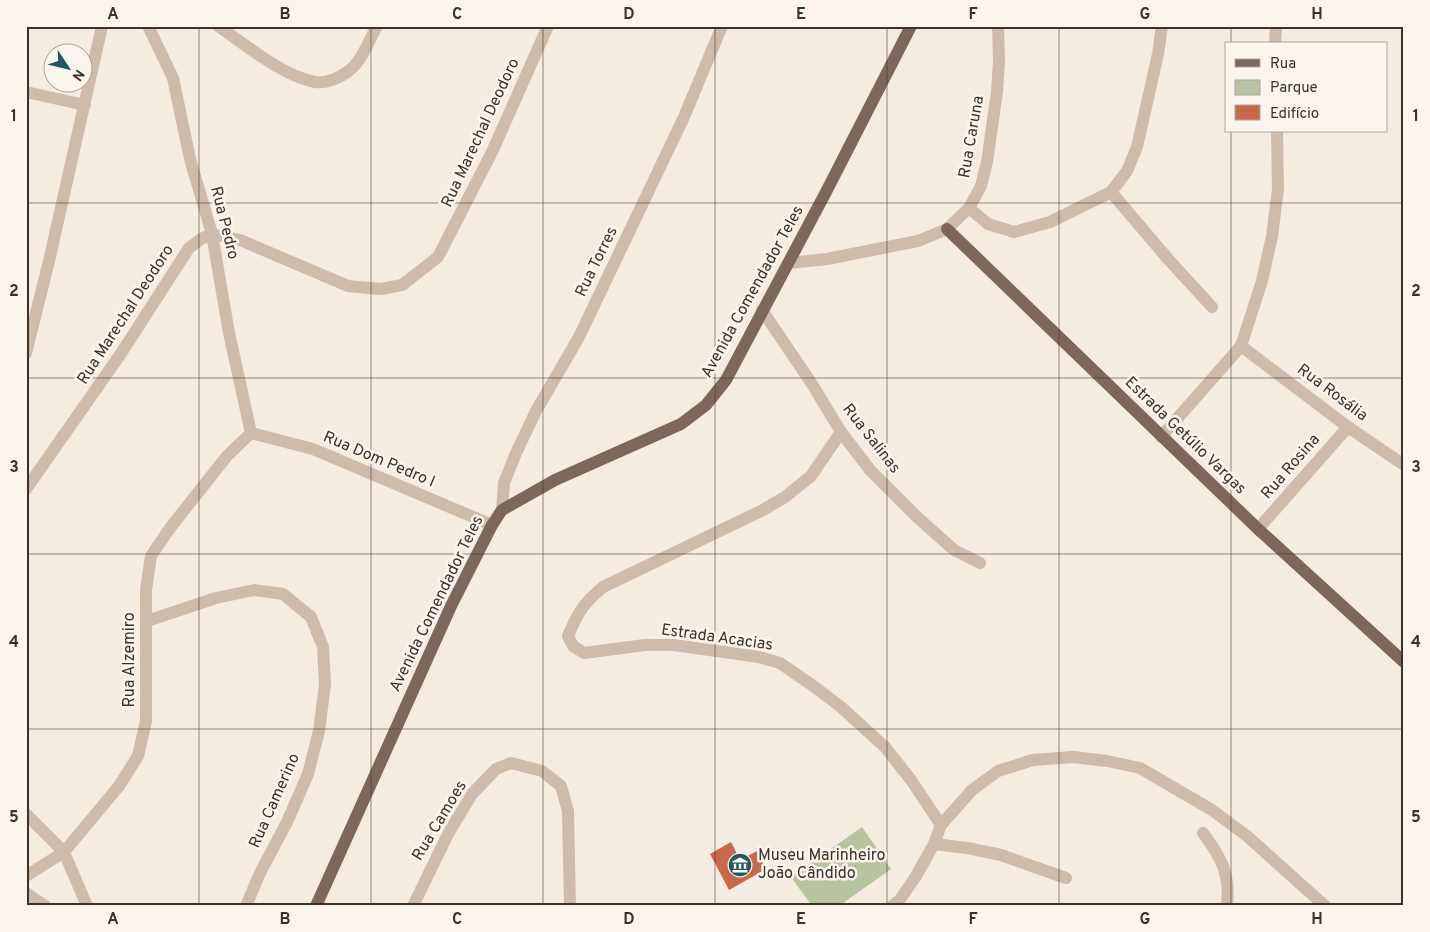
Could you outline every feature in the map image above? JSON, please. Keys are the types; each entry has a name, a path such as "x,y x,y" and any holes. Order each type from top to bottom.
{"main road":[{"name":"Avenida Comendador Teles","path":"316,906 440,631 492,525 502,510 554,480 681,424 706,404 726,380 911,26"},
{"name":"Estrada Getúlio Vargas","path":"947,229 1161,437 1404,662"}],"street":[{"path":"26,353 102,26"},
{"name":"Rua Pedro","path":"148,26 173,78 190,159 212,234 229,333 251,433"},
{"path":"218,26 285,71 316,82 334,79 351,69 364,51 376,26"},
{"name":"Rua Marechal Deodoro","path":"26,488 120,355 189,248 201,239 212,234 240,240 348,286 381,289 402,285 438,257 492,152 548,26"},
{"name":"Rua Torres","path":"502,510 504,483 516,453 536,412 583,328 684,116 722,26"},
{"name":"Rua Caruna","path":"789,262 827,260 918,241 947,229 969,208 980,186 987,162 997,92 999,60 998,26"},
{"path":"969,208 988,224 1014,232 1050,222 1112,192 1127,170 1137,147 1158,54 1162,26"},
{"path":"1275,42 1276,26"},
{"path":"26,92 85,105"},
{"path":"1161,437 1241,346 1262,281 1272,236 1278,189 1277,132"},
{"path":"1112,192 1168,259 1212,307"},
{"name":"Rua Salinas","path":"762,310 812,384 841,432 870,470 917,517 954,550 980,563"},
{"name":"Rua Rosália","path":"1241,346 1348,427 1404,466"},
{"name":"Rua Rosina","path":"1258,528 1348,427"},
{"name":"Estrada Acacias","path":"841,432 811,476 798,488 763,510 604,588 587,601 577,616 568,636 573,646 584,653 645,645 674,645 759,657 780,663 841,707 885,747 911,780 941,825"},
{"name":"Rua Dom Pedro I","path":"251,433 313,449 492,525"},
{"name":"Rua Alzemiro","path":"26,876 64,852 119,786 138,756 146,721 146,590 152,556 170,528 226,456 251,433"},
{"name":"Rua Camerino","path":"147,621 216,598 254,590 283,594 311,616 323,647 325,684 319,730 308,774 288,822 260,873 246,906"},
{"path":"892,906 899,901 916,876 934,844 941,825 972,790 998,771 1033,760 1073,757 1140,768 1212,810 1247,836 1325,906"},
{"name":"Rua Camoes","path":"413,906 448,834 472,794 496,769 511,764 542,771 561,786 568,811 570,906"},
{"path":"26,814 64,852 87,906"},
{"path":"1203,833 1220,857 1226,872 1227,906"},
{"path":"934,844 1001,855 1066,878"},
{"path":"26,893 45,906"}],"green space":[{"path":"862,827 891,869 839,906 812,906 791,877"}],"building":[{"name":"Museu Marinheiro João Cândido","path":"731,842 740,860 757,851 766,869 729,890 710,854"}],"place":[{"name":"Museu Marinheiro João Cândido","path":"740,865"}]}
